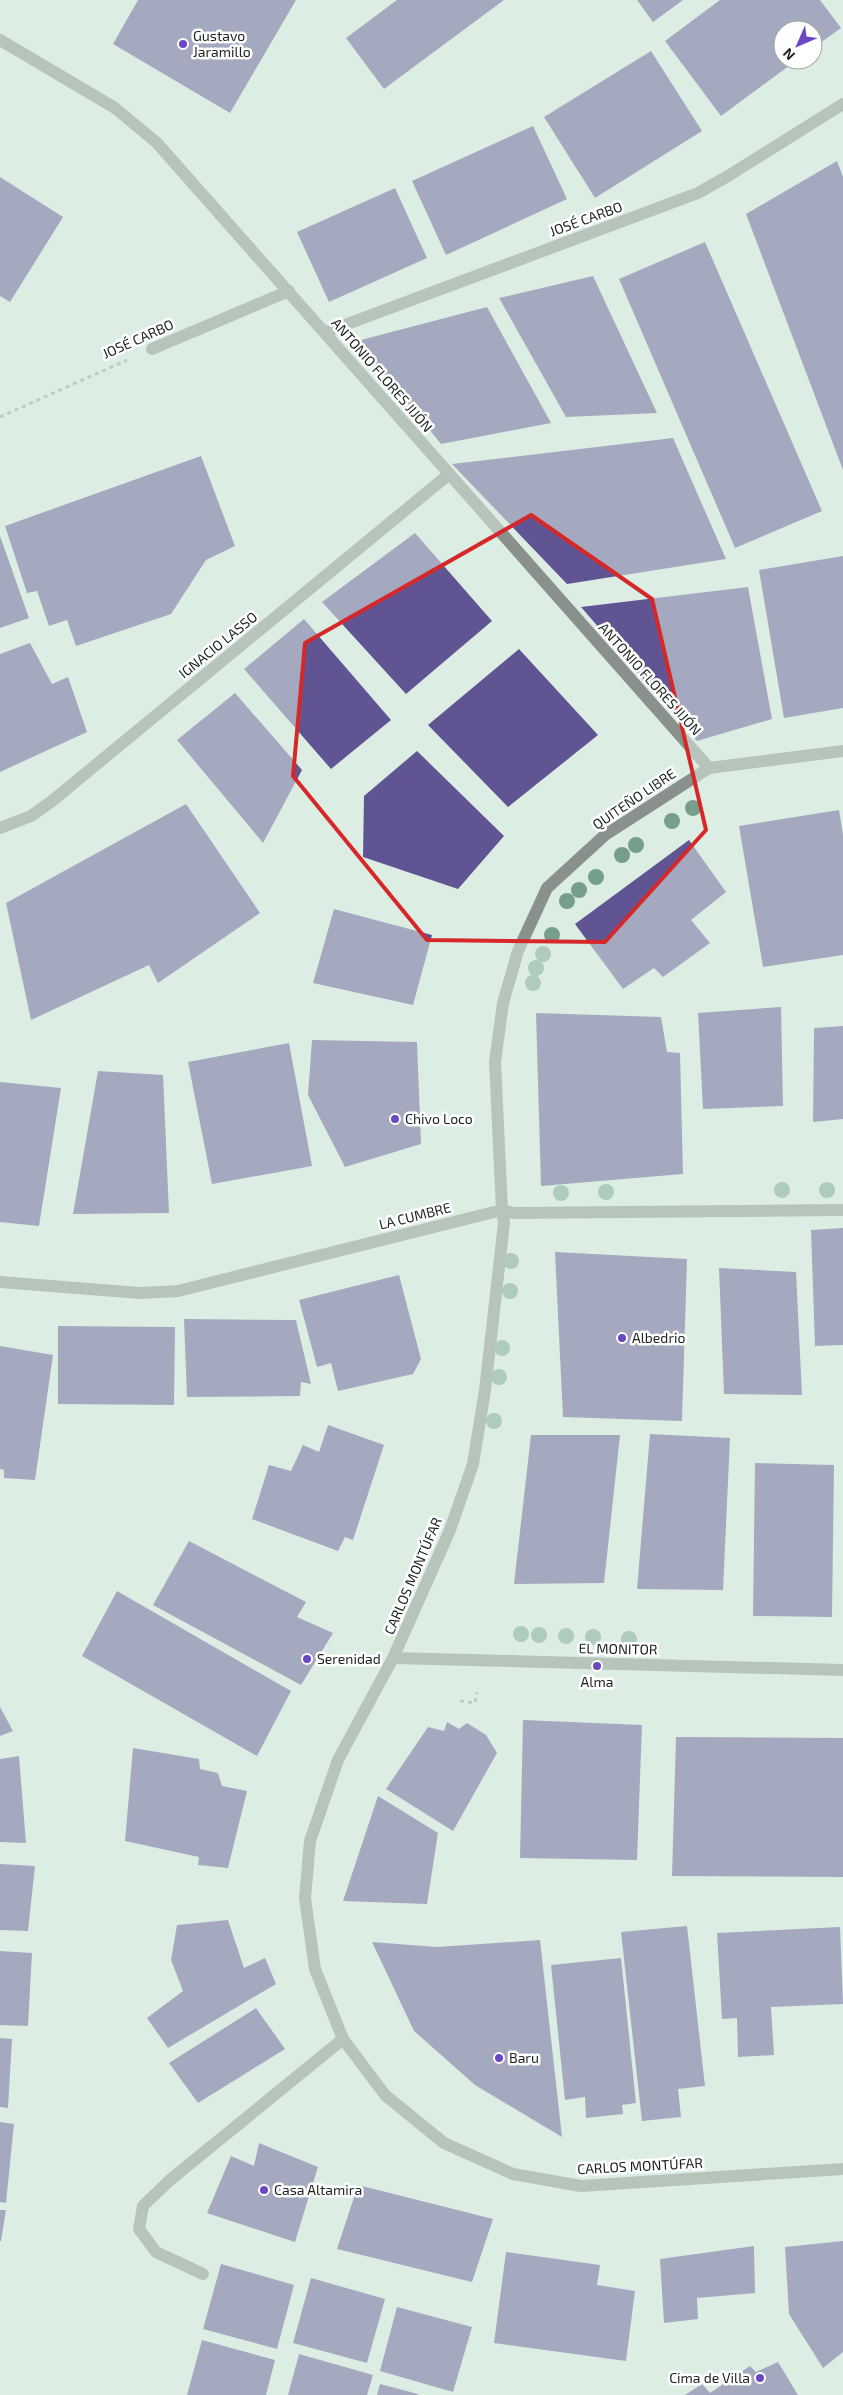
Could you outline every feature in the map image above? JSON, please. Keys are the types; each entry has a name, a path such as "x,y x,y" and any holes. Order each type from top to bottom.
{"street":[{"name":"ANTONIO FLORES JIJÓN","path":"0,40 114,108 141,129 174,162 326,332 448,475 709,768"},
{"name":"JOSÉ CARBO","path":"326,332 698,193 843,104"},
{"name":"JOSÉ CARBO","path":"152,349 289,290"},
{"name":"IGNACIO LASSO","path":"0,828 31,816 52,801 448,475"},
{"name":"QUITEÑO LIBRE","path":"502,1210 495,1062 503,1003 518,951 547,888 605,835 709,768 843,751"},
{"name":"LA CUMBRE","path":"0,1282 140,1293 178,1291 502,1210 514,1213 843,1210"},
{"name":"CARLOS MONTÚFAR","path":"502,1210 504,1223 485,1390 474,1464 450,1530 393,1658 338,1760 310,1841 305,1898 314,1969 343,2039 385,2095 444,2143 513,2174 581,2186 843,2169"},
{"name":"EL MONITOR","path":"393,1658 843,1670"},
{"path":"203,2274 156,2252 139,2229 143,2206 170,2180 343,2039"}],"path":[{"name":"JOSÉ CARBO","path":"0,417 152,349"},
{"path":"460,1701 475,1703 477,1692"}],"highlighted area":[{"path":"531,515 652,599 706,830 605,942 427,940 293,776 305,643"}],"building":[{"path":"138,0 296,0 230,113 113,44"},
{"path":"397,0 504,0 384,89 346,38"},
{"path":"637,0 683,0 653,22"},
{"path":"720,0 820,0 841,28 823,41 823,20 773,20 773,70 783,70 721,116 665,41"},
{"path":"651,51 702,131 595,198 544,117"},
{"path":"533,126 567,199 446,255 412,181"},
{"path":"837,161 843,177 843,470 746,214"},
{"path":"0,177 63,217 10,302 0,296"},
{"path":"395,188 427,258 329,302 297,232"},
{"path":"705,242 822,511 735,548 619,279"},
{"path":"593,276 657,413 566,417 499,298"},
{"path":"487,307 551,423 441,444 357,341"},
{"path":"673,438 726,559 567,584 452,464"},
{"path":"201,456 235,546 206,560 171,614 76,646 67,620 49,626 37,591 27,593 5,526"},
{"path":"415,533 492,621 406,694 322,602"},
{"path":"0,536 29,618 0,628"},
{"path":"843,556 843,708 784,718 759,570"},
{"path":"748,587 772,719 697,741 581,607"},
{"path":"304,619 391,720 331,769 244,669"},
{"path":"30,643 52,684 68,677 87,732 0,772 0,654"},
{"path":"519,649 598,735 508,807 428,725"},
{"path":"235,693 302,770 263,843 177,740"},
{"path":"417,751 504,836 458,889 363,857 364,796"},
{"path":"186,804 260,913 158,983 149,965 31,1020 6,903"},
{"path":"839,810 843,835 843,955 763,967 739,826"},
{"path":"689,840 726,892 691,920 710,943 663,977 654,968 623,989 575,924"},
{"path":"334,909 432,935 413,1005 313,983"},
{"path":"781,1007 783,1106 703,1109 698,1013"},
{"path":"536,1013 661,1017 667,1052 680,1053 683,1174 541,1186"},
{"path":"843,1026 843,1119 813,1122 814,1028"},
{"path":"312,1040 417,1042 421,1144 345,1167 308,1095"},
{"path":"289,1043 312,1166 212,1184 188,1062"},
{"path":"98,1071 163,1075 169,1213 73,1214"},
{"path":"0,1082 61,1088 39,1226 0,1222"},
{"path":"843,1228 843,1345 815,1346 811,1230"},
{"name":"Albedrio","path":"555,1252 687,1259 682,1421 563,1417"},
{"path":"719,1268 796,1272 802,1395 724,1394"},
{"path":"399,1275 421,1359 413,1374 338,1391 331,1363 317,1367 299,1300"},
{"path":"184,1319 296,1320 311,1384 301,1382 300,1396 187,1397"},
{"path":"58,1326 175,1327 174,1405 58,1404"},
{"path":"0,1346 53,1355 35,1480 4,1478 4,1470 0,1469"},
{"path":"328,1425 384,1445 353,1540 345,1537 338,1551 252,1519 269,1465 291,1471 303,1445 319,1452"},
{"path":"650,1434 730,1438 723,1590 637,1589"},
{"path":"531,1435 620,1435 604,1583 514,1584"},
{"path":"755,1463 834,1465 832,1617 753,1616"},
{"path":"189,1541 306,1602 297,1617 333,1633 301,1685 153,1605"},
{"path":"117,1591 291,1691 257,1756 82,1656"},
{"path":"0,1707 13,1731 0,1736"},
{"path":"523,1720 642,1725 637,1860 520,1858"},
{"path":"447,1722 459,1729 467,1723 486,1735 497,1753 453,1831 386,1789 428,1727 444,1731"},
{"path":"676,1737 843,1738 843,1877 672,1876"},
{"path":"133,1748 199,1759 200,1769 218,1773 222,1786 247,1791 228,1868 198,1865 199,1857 125,1841"},
{"path":"19,1756 26,1843 0,1842 0,1759"},
{"path":"378,1796 438,1833 427,1904 343,1901"},
{"path":"0,1864 35,1866 28,1931 0,1930"},
{"path":"228,1920 244,1968 265,1958 276,1984 168,2048 147,2018 183,1991 171,1960 177,1925"},
{"path":"687,1926 705,2086 678,2089 681,2117 642,2121 621,1932"},
{"path":"840,1927 843,2004 771,2007 774,2055 738,2057 737,2018 722,2019 717,1933"},
{"name":"Baru","path":"540,1940 562,2137 475,2085 414,2031 372,1942 437,1947"},
{"path":"0,1951 32,1953 28,2026 0,2025"},
{"path":"621,1958 636,2103 622,2105 623,2114 586,2118 585,2097 565,2100 551,1965"},
{"path":"256,2008 285,2049 198,2103 169,2063"},
{"path":"0,2038 12,2039 8,2108 0,2107"},
{"path":"0,2122 14,2124 6,2203 0,2202"},
{"name":"Casa Altamira","path":"259,2143 318,2167 295,2242 207,2213 231,2156 254,2166"},
{"path":"358,2185 493,2219 472,2282 337,2249"},
{"path":"0,2210 6,2210 1,2241 0,2241"},
{"path":"843,2241 843,2352 823,2368 789,2314 785,2247"},
{"path":"754,2246 755,2293 697,2298 698,2319 664,2323 660,2259"},
{"path":"506,2252 600,2265 597,2285 635,2291 626,2361 494,2343"},
{"path":"221,2264 294,2285 277,2349 203,2329"},
{"path":"311,2278 385,2299 367,2363 293,2343"},
{"path":"397,2307 472,2327 453,2392 380,2371"},
{"path":"202,2340 275,2360 266,2395 187,2395"},
{"path":"299,2354 373,2375 367,2395 288,2395"},
{"name":"Cima de Villa","path":"778,2362 798,2395 685,2395 702,2384 710,2393 750,2366 756,2372"},
{"path":"380,2384 418,2394 418,2395 377,2395"}],"place":[{"name":"Gustavo Jaramillo","path":"183,44"},
{"name":"Chivo Loco","path":"395,1119"},
{"name":"Albedrio","path":"622,1338"},
{"name":"Serenidad","path":"307,1659"},
{"name":"Alma","path":"597,1666"},
{"name":"Baru","path":"499,2058"},
{"name":"Casa Altamira","path":"264,2190"},
{"name":"Cima de Villa","path":"760,2378"}]}
